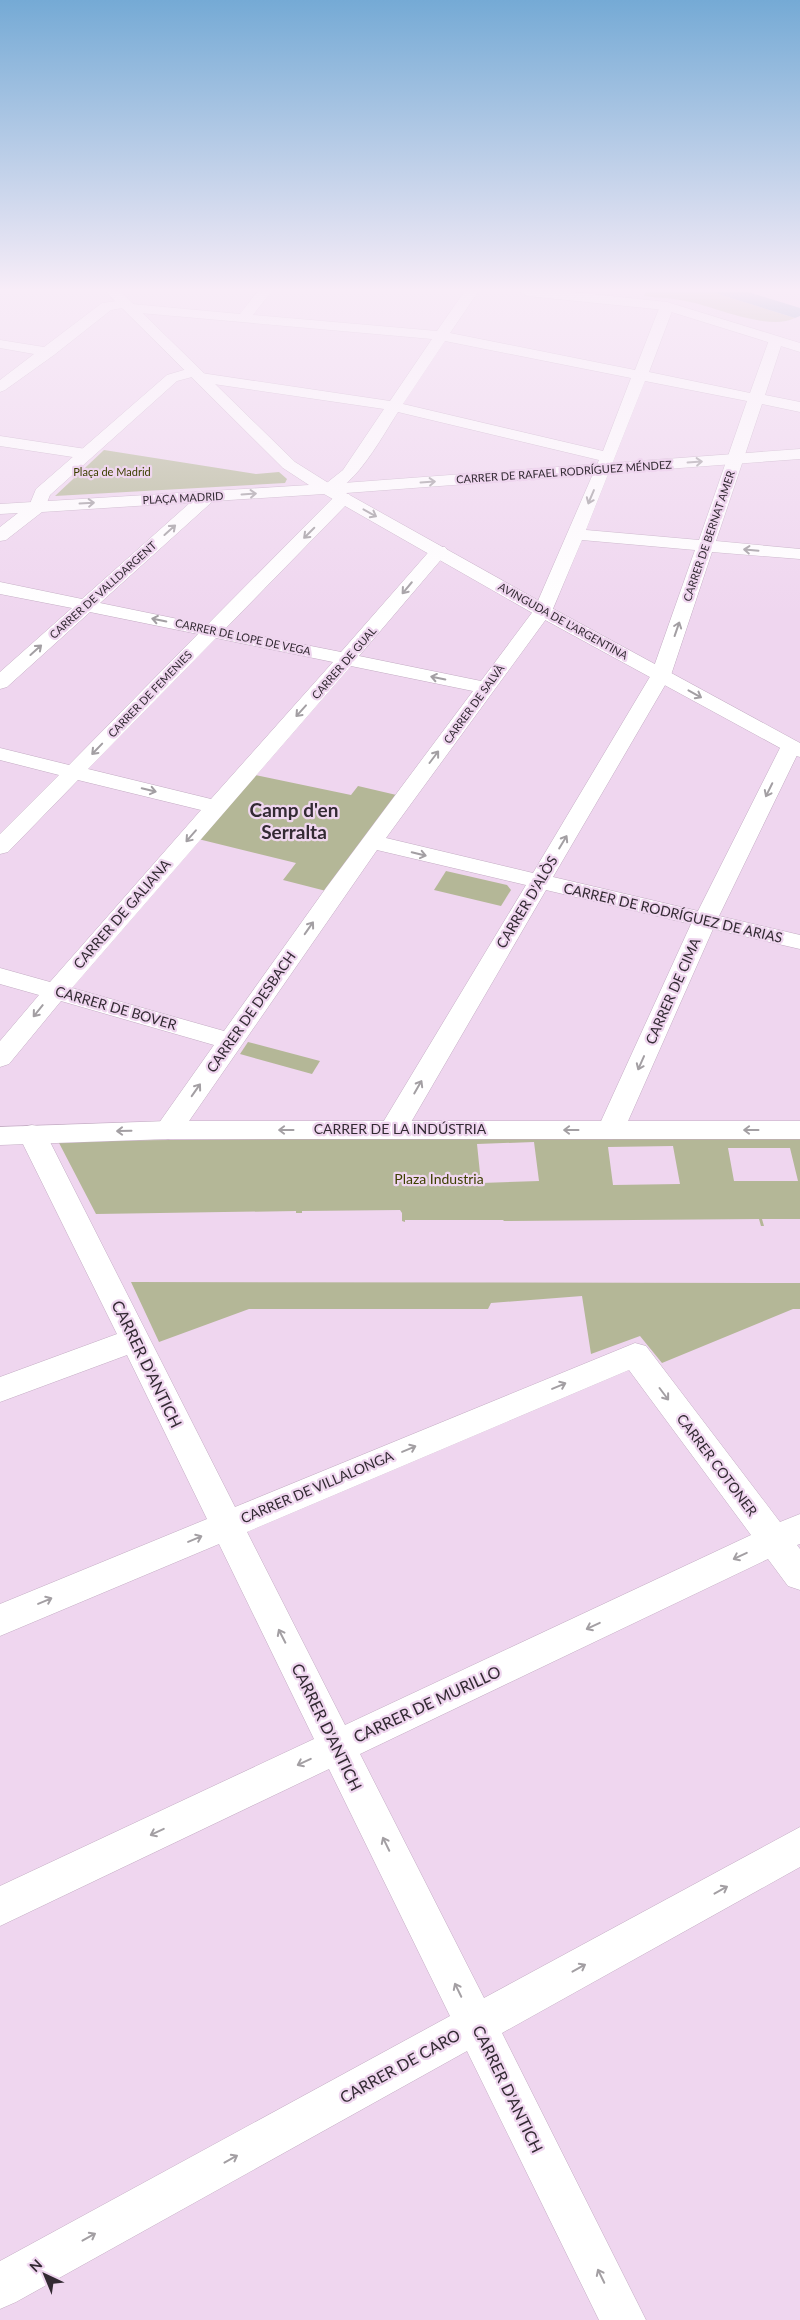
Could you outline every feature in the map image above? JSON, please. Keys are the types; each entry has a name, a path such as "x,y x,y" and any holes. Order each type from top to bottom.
{"street":[{"path":"0,536 38,506 42,493 147,400"},
{"name":"AVINGUDA DE L'ARGENTINA","path":"224,400 289,465 335,494 795,748"},
{"path":"357,400 392,406 605,463"},
{"name":"CARRER DE FEMENIES","path":"0,847 76,771 210,631 335,494 396,400"},
{"name":"CARRER DE SALVÀ","path":"372,842 543,610 630,400"},
{"name":"CARRER DE BERNAT AMER","path":"661,675 736,459 754,400"},
{"path":"766,400 800,407"},
{"path":"0,441 86,454"},
{"name":"CARRER DE RAFAEL RODRÍGUEZ MÉNDEZ","path":"335,494 605,463 736,459 800,454"},
{"name":"PLAÇA MADRID","path":"0,509 206,497 335,494"},
{"name":"CARRER DE VALLDARGENT","path":"0,683 206,497"},
{"path":"575,534 800,554"},
{"name":"CARRER DE GUAL","path":"246,773 348,659 439,551"},
{"name":"CARRER DE LOPE DE VEGA","path":"0,588 86,604 486,688"},
{"name":"CARRER D'ALÒS","path":"393,1129 661,675"},
{"name":"CARRER DE CIMA","path":"611,1130 705,920 795,748"},
{"path":"0,754 76,771 216,807"},
{"name":"CARRER DE GALIANA","path":"0,1058 55,990 246,773"},
{"name":"CARRER DE RODRÍGUEZ DE ARIAS","path":"372,842 800,942"},
{"name":"CARRER DE DESBACH","path":"168,1130 334,893 372,842"},
{"name":"CARRER DE BOVER","path":"0,976 231,1041"},
{"name":"CARRER DE LA INDÚSTRIA","path":"16,1135 168,1130 800,1130"},
{"name":"CARRER D'ANTICH","path":"16,1135 135,1340 622,2320"},
{"path":"0,1390 135,1340"},
{"name":"CARRER DE VILLALONGA","path":"0,1620 635,1355"},
{"name":"CARRER COTONER","path":"635,1355 787,1534 800,1575"},
{"name":"CARRER DE MURILLO","path":"0,1906 787,1534"},
{"name":"CARRER DE CARO","path":"0,2286 800,1846"}],"green space":[{"name":"Plaça de Madrid","path":"104,450 256,474 279,472 287,479 285,483 55,496"},
{"path":"246,773 351,795 358,786 405,797 334,893 283,880 296,863 190,837"},
{"path":"446,871 507,885 511,890 501,906 434,890"},
{"path":"248,1042 320,1061 312,1074 240,1054"},
{"name":"Plaza Industria","path":"532,1137 800,1139 800,1219 762,1219 764,1226 761,1226 759,1219 405,1220 405,1222 402,1221 400,1210 302,1211 302,1213 296,1213 296,1211 96,1214 58,1141","holes":["534,1142 539,1181 481,1183 477,1144","673,1146 680,1184 613,1185 608,1147","728,1148 790,1148 798,1181 734,1181"]},
{"path":"131,1282 800,1283 800,1309 793,1309 662,1363 640,1336 591,1354 582,1296 491,1303 488,1309 249,1309 159,1342"}],"district":[{"name":"Camp d'en Serralta","path":"294,821"}]}
